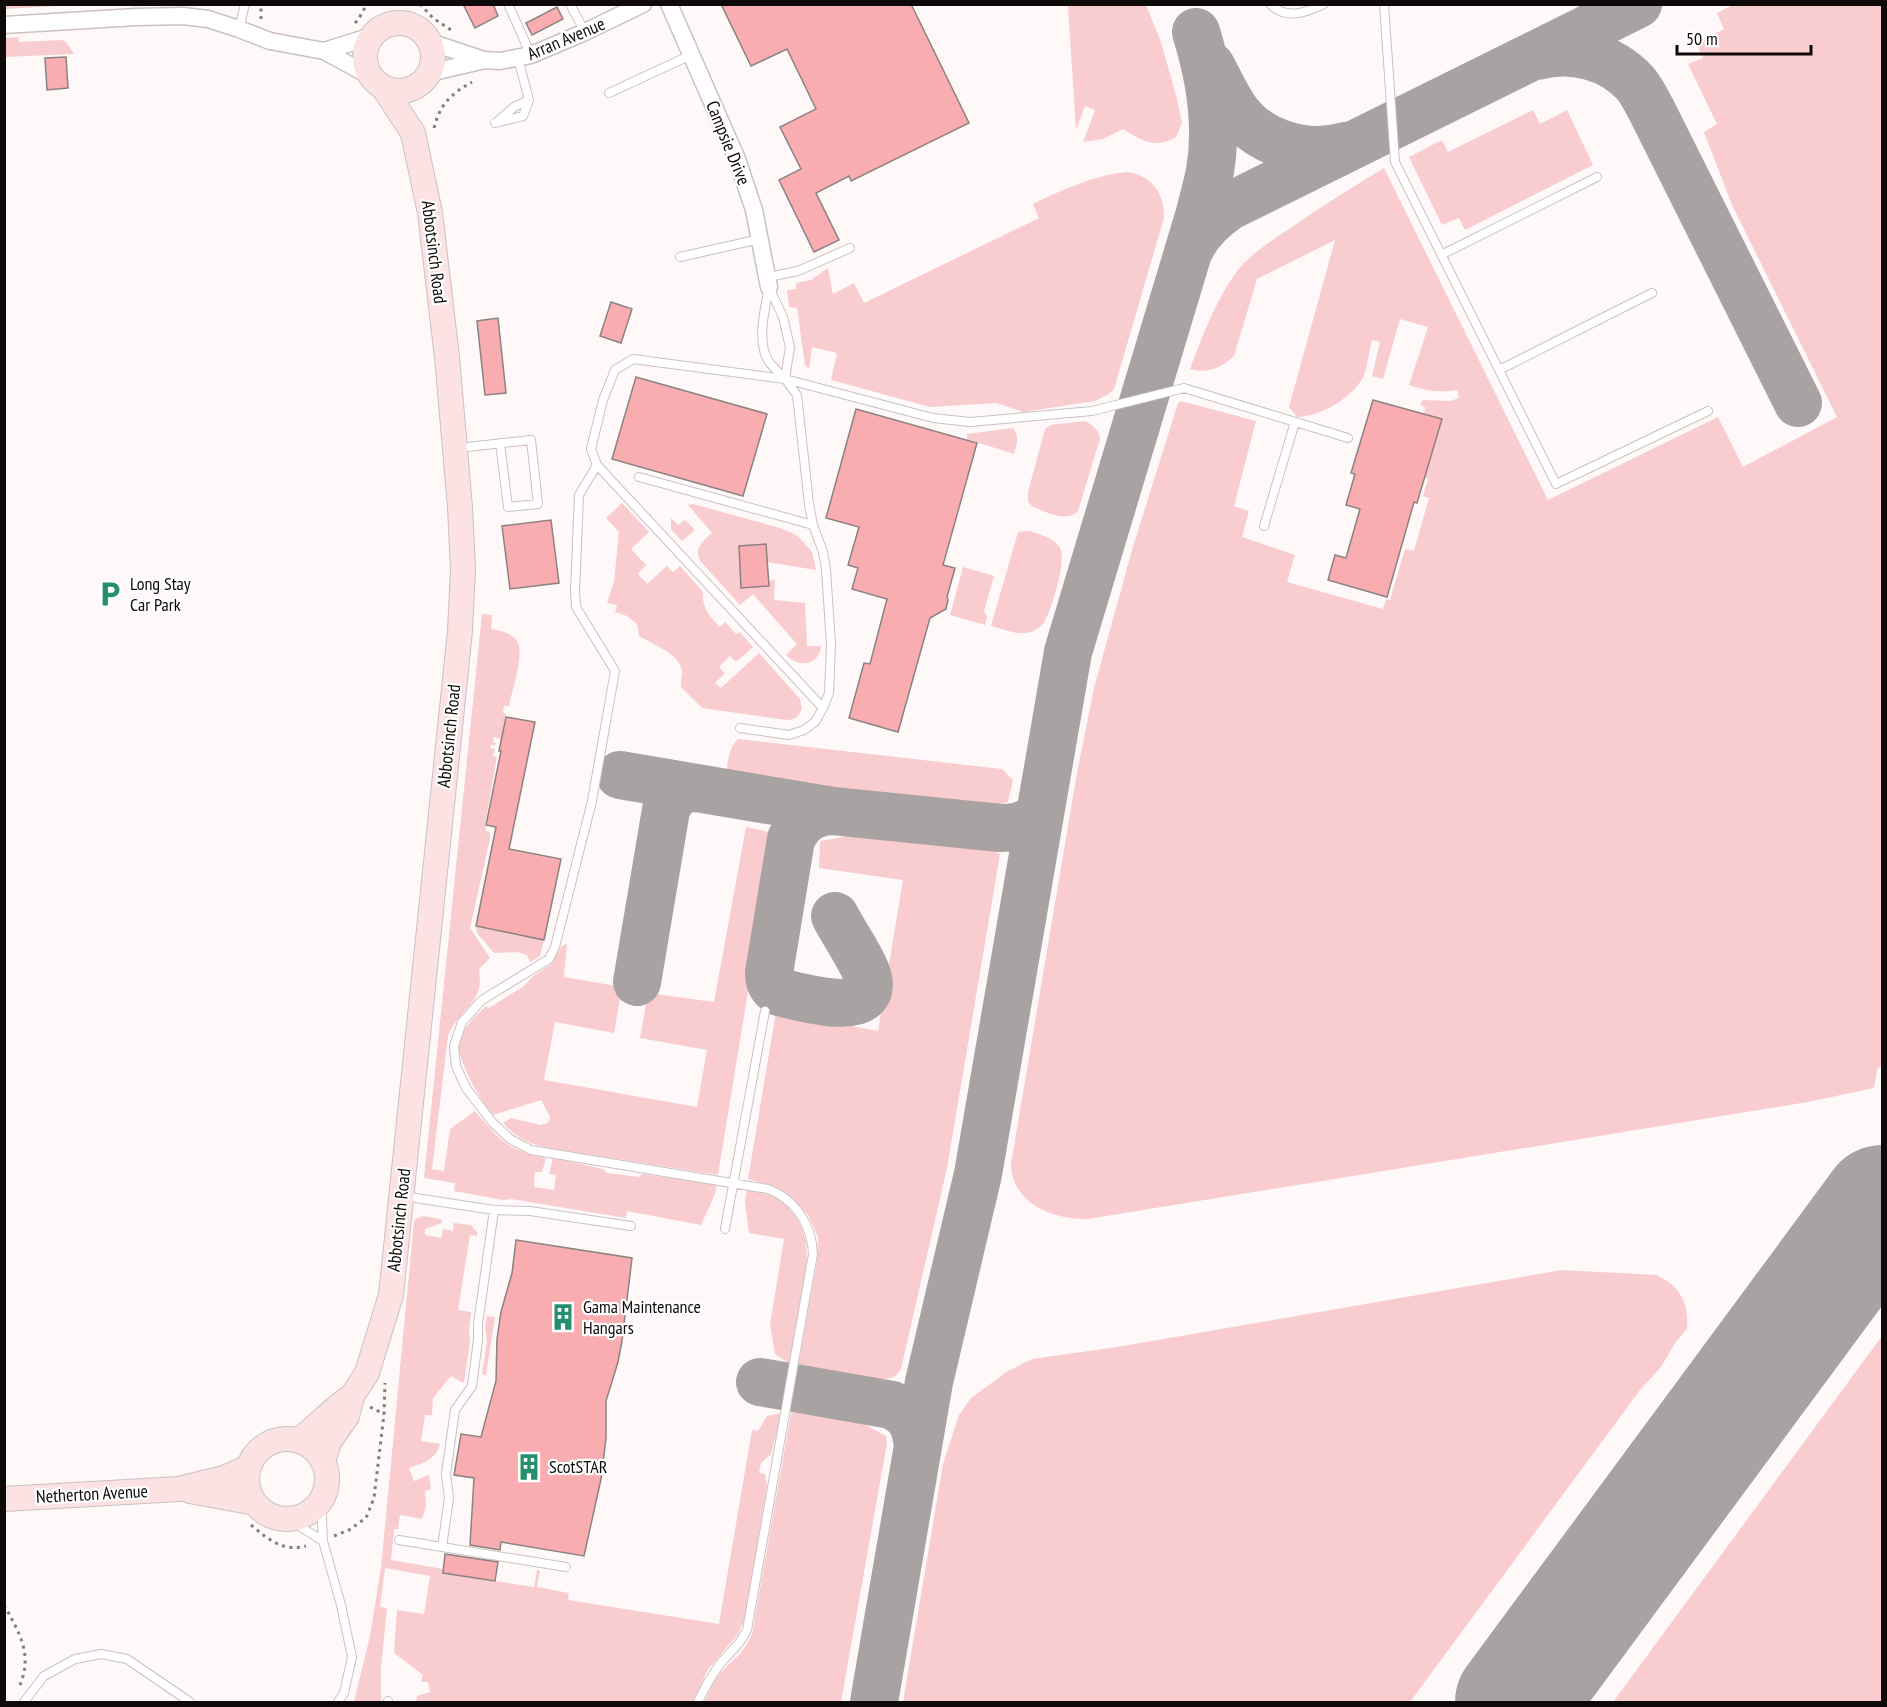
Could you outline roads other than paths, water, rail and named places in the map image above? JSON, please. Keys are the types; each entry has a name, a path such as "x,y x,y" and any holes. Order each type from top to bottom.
{"street":[{"path":"376,81 365,60 368,30 384,4"},
{"name":"Arran Avenue","path":"430,42 485,60 500,61 524,56 585,32 643,4"},
{"name":"Campsie Drive","path":"669,4 737,159 754,210 768,282"},
{"path":"4,25 183,16 208,20 270,41 324,51 392,90 403,91 413,88 425,78 433,58 430,42 405,14 394,23 368,30 324,51"},
{"name":"Arran Avenue","path":"425,78 485,60"},
{"name":"Abbotsinch Road","path":"413,133 425,78"},
{"name":"Abbotsinch Road","path":"352,1396 367,1373 391,1295 460,631 463,569 447,357 430,213 413,133 376,81"},
{"path":"299,1440 334,1408 352,1396"},
{"path":"323,1462 329,1442 347,1416 352,1396"},
{"path":"287,1438 299,1440 316,1450 323,1462 328,1478 321,1502 301,1517 288,1519 264,1512 252,1513 247,1479 254,1455 274,1440 287,1438"},
{"name":"Netherton Avenue","path":"4,1499 179,1489 224,1478 249,1467"},
{"name":"Netherton Avenue","path":"179,1489 226,1496 252,1513"}],"lane":[{"path":"239,29 245,4"},
{"path":"508,4 524,56 529,100"},
{"path":"570,4 585,32"},
{"path":"1270,4 1276,11 1298,15 1324,4"},
{"path":"1384,4 1395,162 1556,484 1708,411"},
{"path":"609,93 691,55"},
{"path":"1441,255 1597,177"},
{"path":"680,257 761,239"},
{"path":"768,282 850,248"},
{"path":"768,282 783,317 790,347 786,380"},
{"path":"740,728 789,735 804,730 815,722 829,693 831,645 826,569 823,552 813,525 805,479 797,395 765,353 762,333 768,282"},
{"path":"1499,370 1652,293"},
{"path":"823,708 597,465 591,449 603,400 615,370 633,359 786,380 933,418 970,422 1092,411 1184,388 1348,438"},
{"path":"1264,526 1295,422"},
{"path":"454,448 500,443 531,440 538,504 508,507 500,443"},
{"path":"597,465 579,495 576,607 615,671 592,801 555,946 549,958 482,1000 462,1022 454,1046 456,1066 466,1088 493,1123 510,1140 531,1150 768,1189 787,1199 804,1220 810,1232 813,1254 747,1630 740,1644 710,1678 698,1702"},
{"path":"639,477 813,525"},
{"path":"725,1229 765,1011"},
{"path":"402,1196 494,1210 530,1211 631,1226"},
{"path":"442,1546 448,1498 446,1474 455,1410 472,1386 494,1210"},
{"path":"321,1502 322,1541 338,1594 352,1657 344,1693 338,1702"},
{"path":"288,1519 322,1541"},
{"path":"399,1540 566,1567"},
{"path":"24,1702 44,1676 75,1659 101,1654 127,1659 190,1702"}],"place":[{"name":"Long Stay Car Park","path":"110,594"},
{"name":"Gama Maintenance Hangars","path":"563,1317"},
{"name":"ScotSTAR","path":"529,1467"}]}
